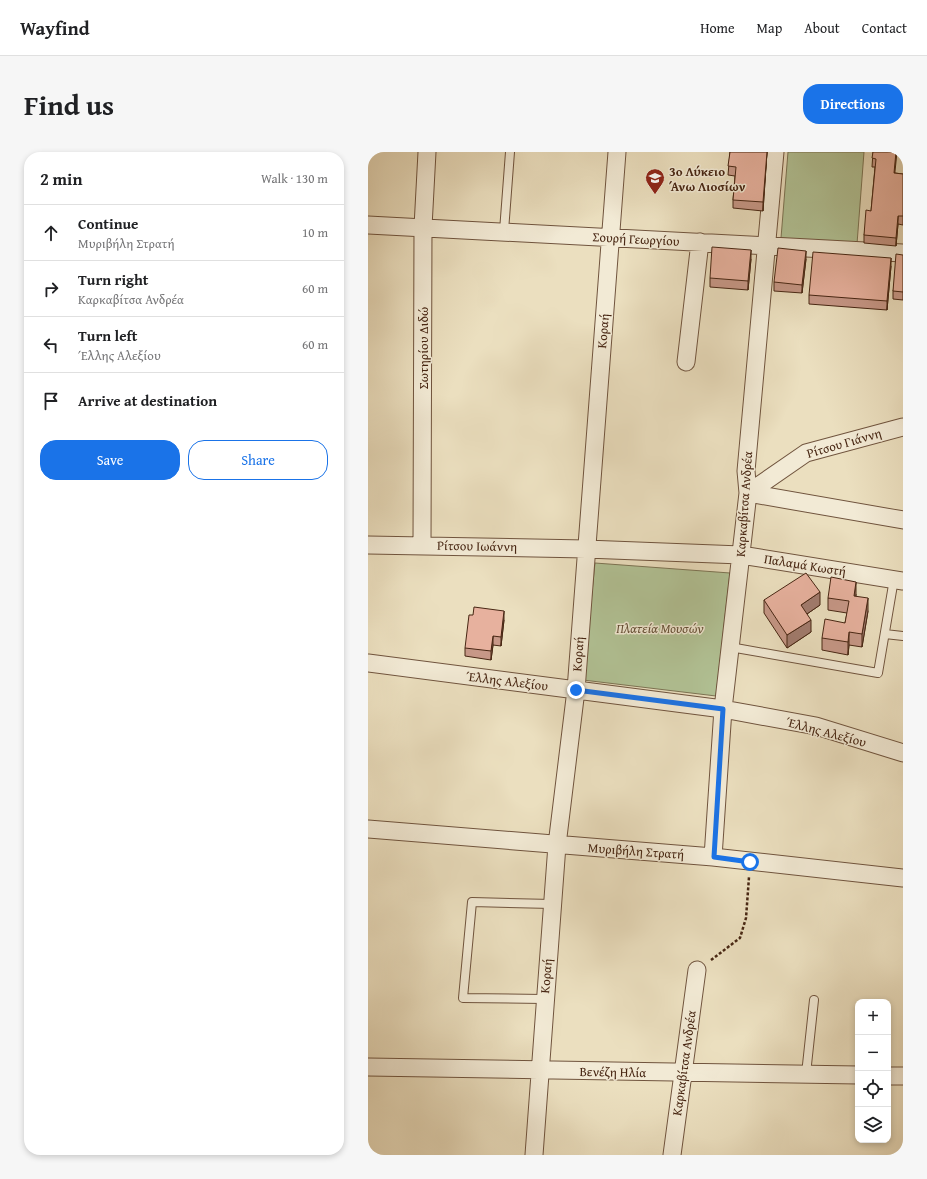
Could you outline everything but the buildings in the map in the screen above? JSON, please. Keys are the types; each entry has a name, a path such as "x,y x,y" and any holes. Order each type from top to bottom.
{"street":[{"name":"Σωτηρίου Διδώ","path":"422,545 423,227 427,152"},
{"name":"Κοραή","path":"534,1155 544,999 557,845 576,690 617,152"},
{"name":"Καρκαβίτσα Ανδρέα","path":"714,857 723,709 748,493 746,471 775,152"},
{"name":"Σουρή Γεωργίου","path":"368,225 903,253"},
{"path":"686,362 700,242"},
{"name":"Ρίτσου Γιάννη","path":"748,493 806,453 903,427"},
{"path":"748,493 903,520"},
{"name":"Ρίτσου Ιωάννη","path":"368,544 586,549"},
{"name":"Παλαμά Κωστή","path":"586,549 741,555 899,580"},
{"name":"Έλλης Αλεξίου","path":"368,663 723,709 816,726 903,753"},
{"name":"Μυριβήλη Στρατή","path":"368,829 714,857 903,878"},
{"name":"Καρκαβίτσα Ανδρέα","path":"672,1155 697,970"},
{"name":"Βενέζη Ηλία","path":"368,1068 855,1075"},
{"path":"891,1076 903,1076"}],"lane":[{"path":"504,231 510,152"},
{"path":"730,647 878,673 884,634 899,580"},
{"path":"884,634 903,636"},
{"path":"544,999 463,998 472,902 552,904"},
{"path":"806,1074 814,1000"}],"path":[{"path":"697,970 740,938 746,918 750,862"}],"green space":[{"path":"788,152 864,152 857,244 781,238"},
{"name":"Πλατεία Μουσών","path":"595,563 730,573 716,696 583,680"}],"place":[{"name":"3ο Λύκειο Άνω Λιοσίων","path":"655,195"}],"route":[{"path":"576,690 723,709 714,857 750,862"}]}
